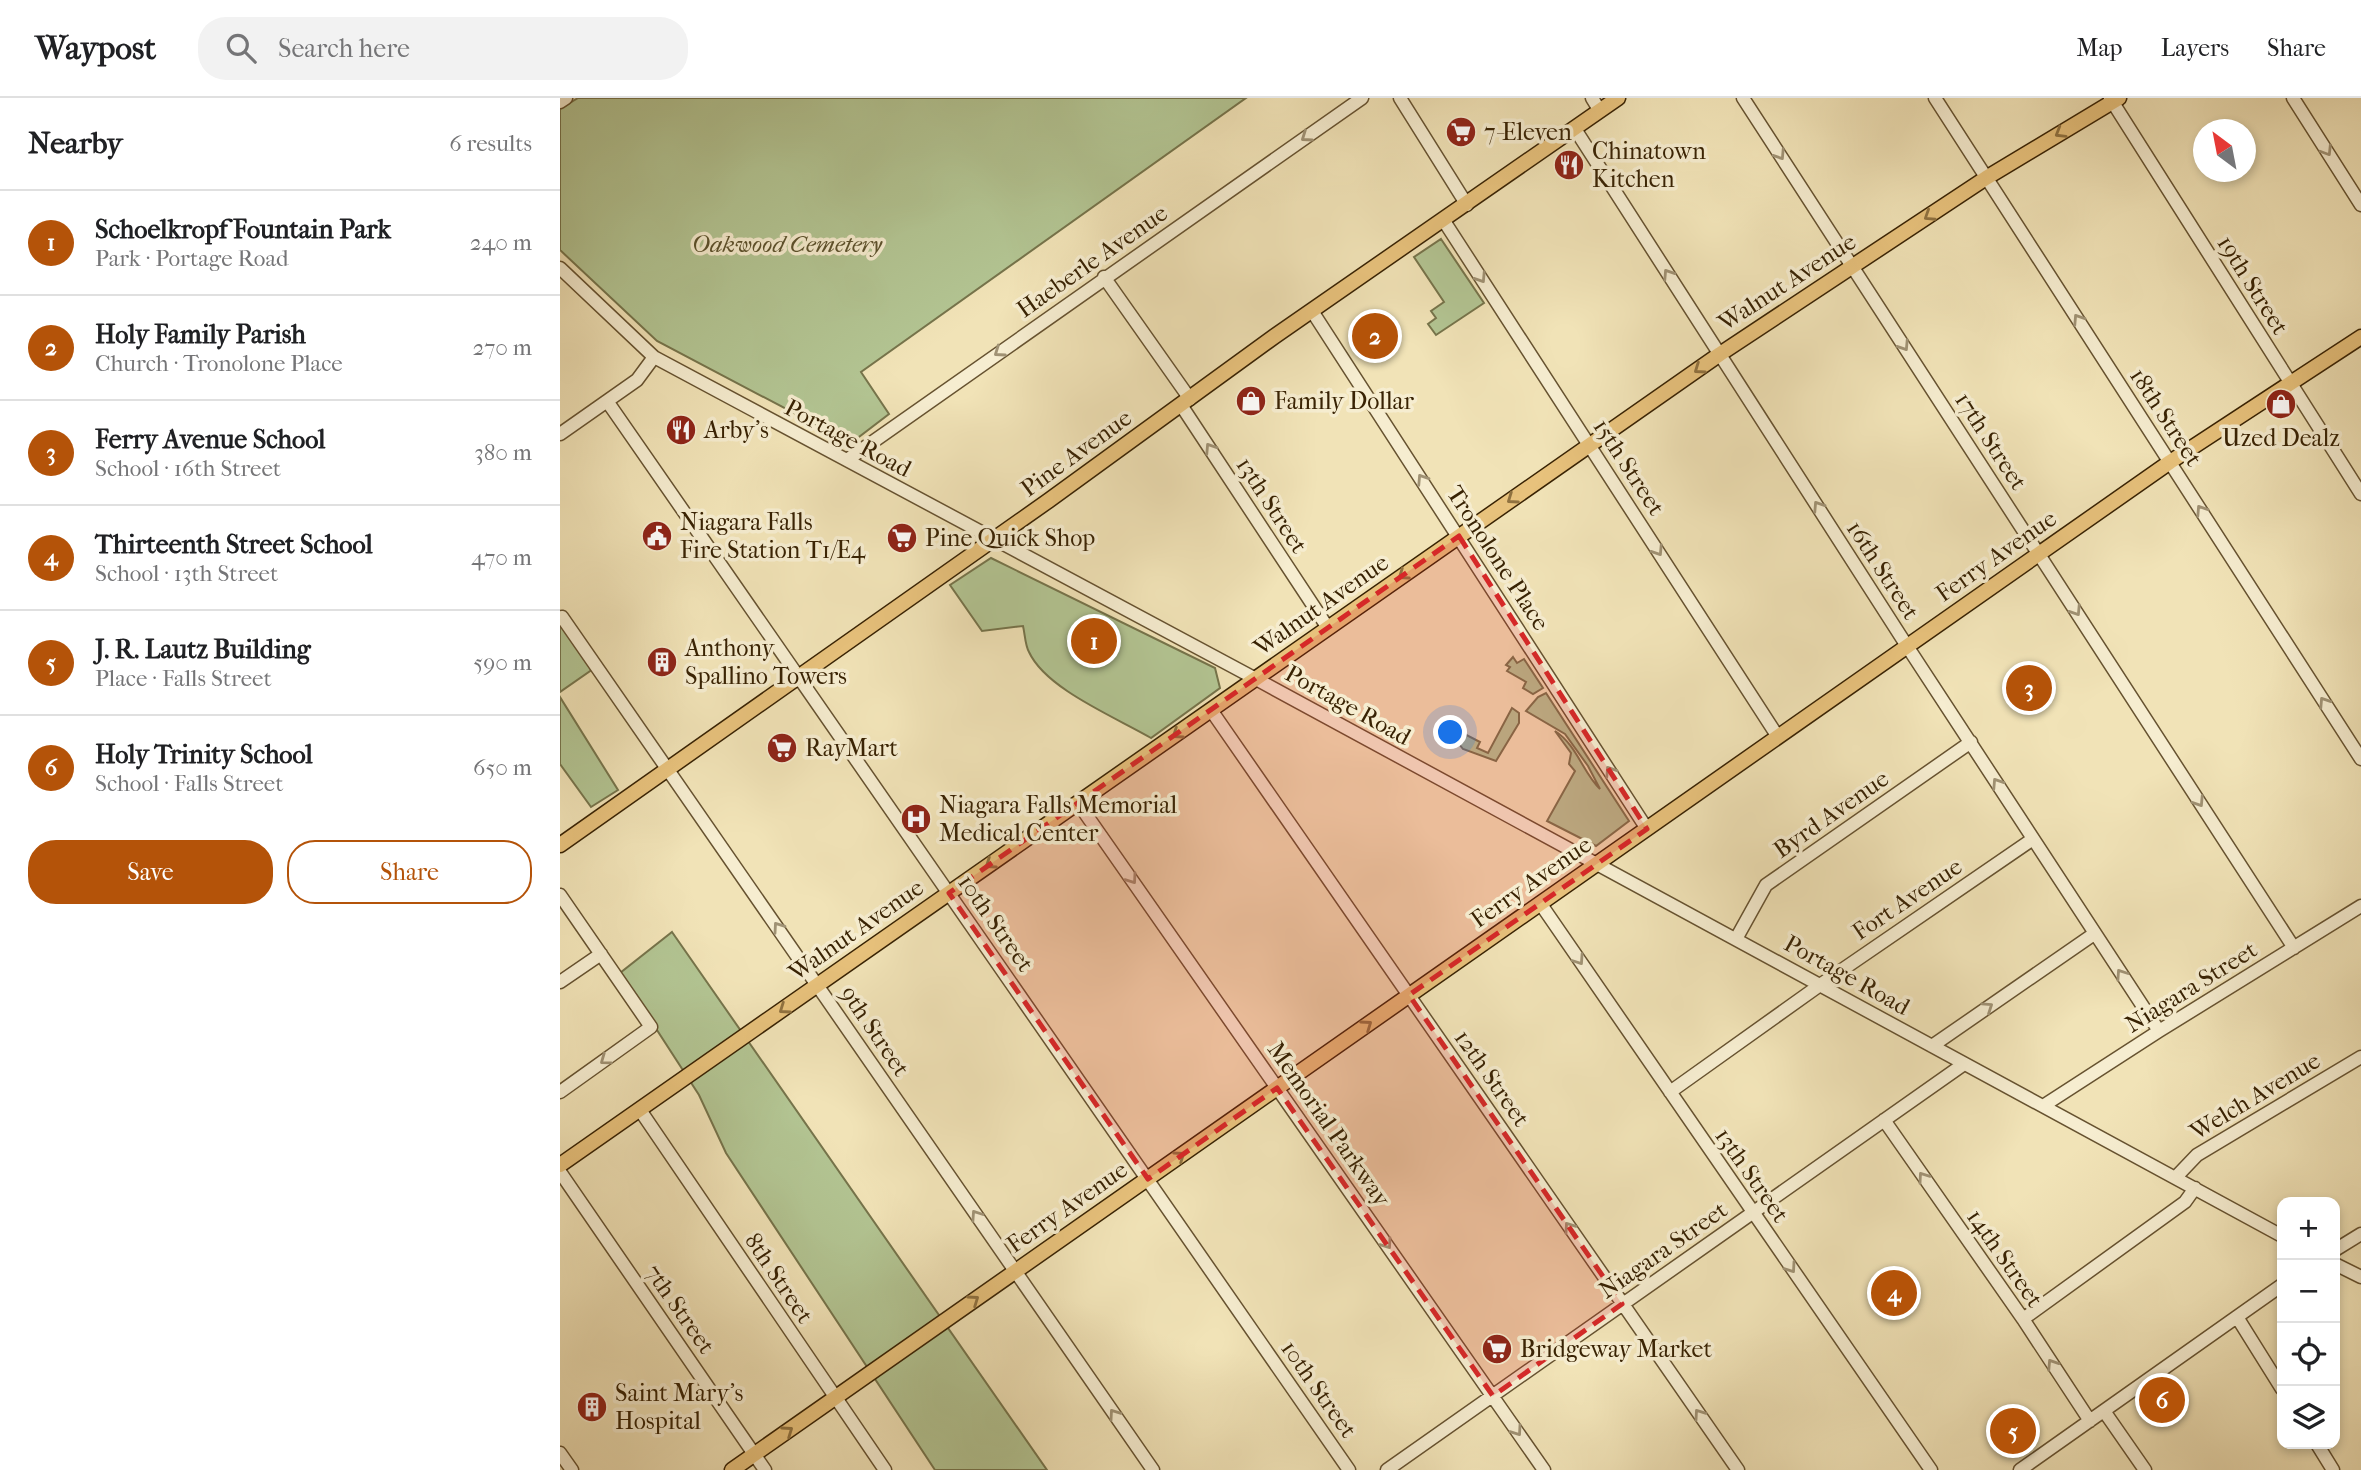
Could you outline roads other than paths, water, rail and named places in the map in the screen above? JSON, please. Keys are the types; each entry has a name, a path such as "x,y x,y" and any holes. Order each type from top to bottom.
{"main road":[{"name":"Pine Avenue","path":"560,845 1311,311 1618,98"},
{"name":"Walnut Avenue","path":"560,1165 1720,354 1986,178 2113,99"},
{"name":"Ferry Avenue","path":"732,1470 2170,462 2361,337"}],"street":[{"path":"560,102 566,98"},
{"name":"Haeberle Avenue","path":"846,460 1362,98"},
{"path":"1400,98 1467,205"},
{"path":"1592,98 1600,111"},
{"name":"17th Street","path":"1743,98 2294,948"},
{"name":"18th Street","path":"1935,98 2361,759"},
{"path":"2294,98 2361,205"},
{"name":"19th Street","path":"2113,99 2361,494"},
{"name":"16th Street","path":"1575,129 1907,646 2159,1031"},
{"name":"15th Street","path":"1444,220 1778,737"},
{"name":"Portage Road","path":"560,268 654,357 1255,679 2277,1233"},
{"name":"13th Street","path":"1104,277 1328,628"},
{"name":"Tronolone Place","path":"1311,311 1647,829"},
{"path":"560,434 637,380 654,357"},
{"name":"10th Street","path":"607,401 1349,1470"},
{"name":"9th Street","path":"562,617 1153,1470"},
{"name":"12th Street","path":"1211,710 1738,1470"},
{"name":"Byrd Avenue","path":"1736,939 1766,885 1971,742"},
{"name":"Memorial Parkway","path":"1079,803 1544,1470"},
{"name":"Fort Avenue","path":"1670,1092 2032,839"},
{"path":"560,895 651,1027 560,1092"},
{"name":"13th Street","path":"1540,904 1931,1470"},
{"name":"Niagara Street","path":"2043,1105 2361,906"},
{"path":"1932,1046 2094,934"},
{"path":"560,982 601,954"},
{"name":"Welch Avenue","path":"2176,1177 2197,1155 2361,1057"},
{"name":"Niagara Street","path":"1387,1470 1964,1064"},
{"name":"8th Street","path":"640,1110 885,1470"},
{"name":"14th Street","path":"1884,1120 2023,1319 2090,1421"},
{"name":"7th Street","path":"560,1172 765,1470"},
{"path":"2023,1319 2185,1202 2195,1188"},
{"path":"2340,1247 2361,1234"},
{"path":"2340,1267 2361,1278"},
{"path":"2020,1470 2277,1289"},
{"path":"2237,1317 2280,1386"},
{"path":"2104,1411 2145,1470"},
{"path":"2320,1449 2333,1470"},
{"path":"560,1453 572,1470"}],"place":[{"name":"7-Eleven","path":"1461,132"},
{"name":"Chinatown Kitchen","path":"1569,165"},
{"name":"Holy Family Parish","path":"1375,336"},
{"name":"Family Dollar","path":"1251,401"},
{"name":"Uzed Dealz","path":"2281,404"},
{"name":"Arby's","path":"681,430"},
{"name":"Niagara Falls Fire Station T1/E4","path":"657,536"},
{"name":"Pine Quick Shop","path":"902,538"},
{"name":"Schoelkropf Fountain Park","path":"1094,641"},
{"name":"Anthony Spallino Towers","path":"662,662"},
{"name":"Ferry Avenue School","path":"2029,688"},
{"name":"RayMart","path":"782,748"},
{"name":"Niagara Falls Memorial Medical Center","path":"916,819"},
{"name":"Thirteenth Street School","path":"1894,1293"},
{"name":"Bridgeway Market","path":"1497,1349"},
{"name":"Holy Trinity School","path":"2162,1400"},
{"name":"Saint Mary's Hospital","path":"592,1407"},
{"name":"J. R. Lautz Building","path":"2013,1431"}],"park label":[{"name":"Oakwood Cemetery","path":"787,244"}]}
